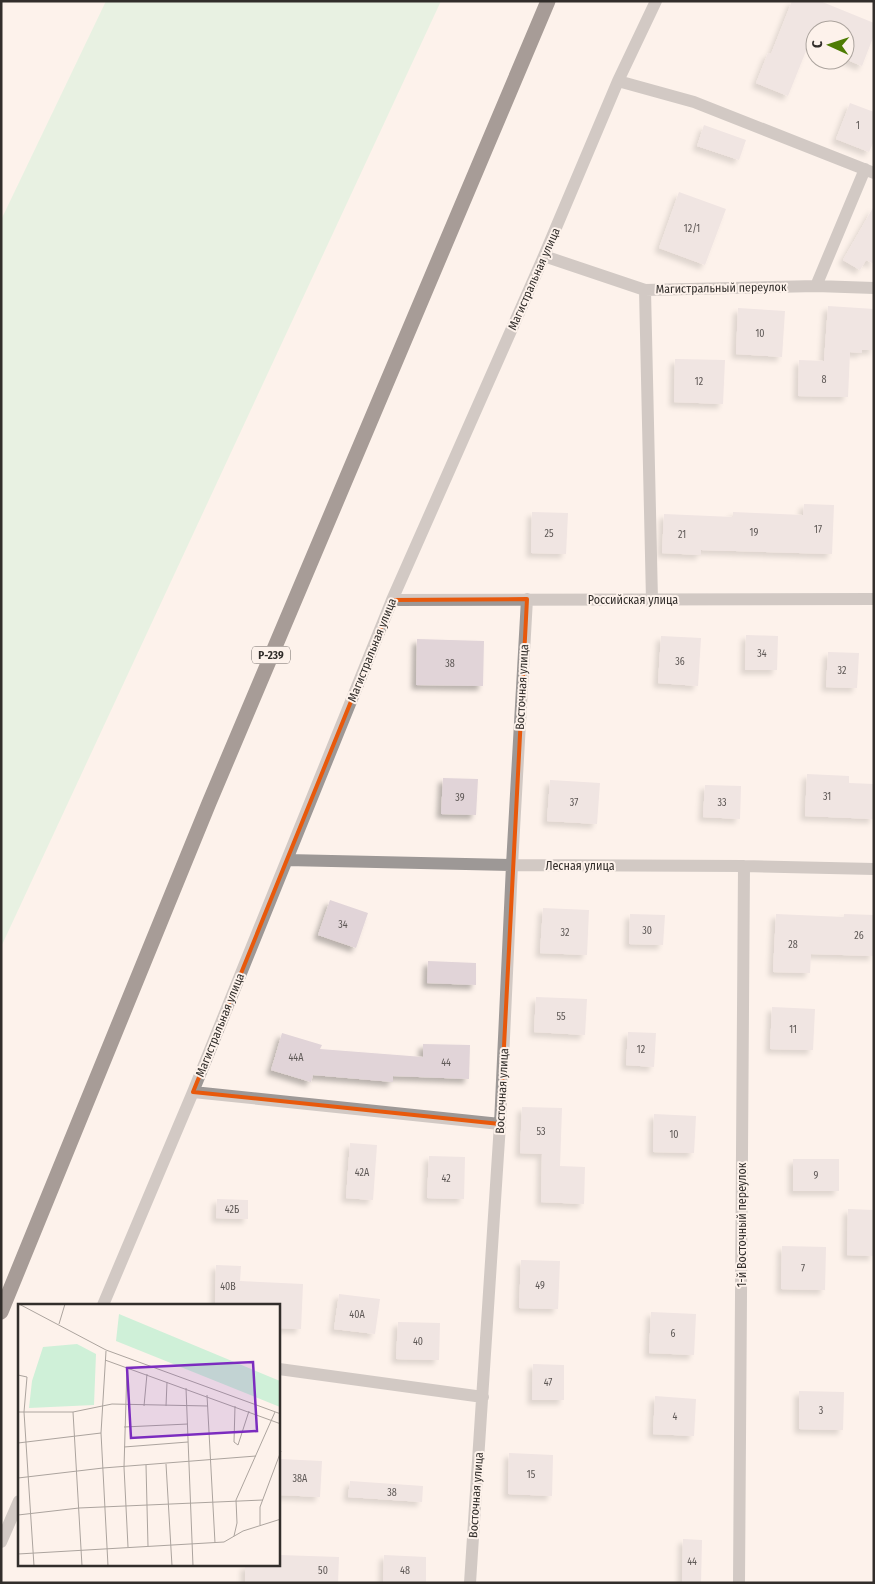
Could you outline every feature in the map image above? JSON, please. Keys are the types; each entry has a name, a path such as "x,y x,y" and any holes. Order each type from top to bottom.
{"highway":[{"name":"Р-239","path":"1,1312 213,794 548,1"}],"street":[{"name":"Магистральная улица","path":"103,1304 193,1092 392,600 544,256 618,81 656,1"},
{"path":"618,81 694,102 870,171 816,286"},
{"name":"Магистральный переулок","path":"544,256 644,290 816,286 874,288"},
{"path":"644,290 652,600"},
{"name":"Российская улица","path":"392,600 874,599"},
{"name":"Восточная улица","path":"470,1583 500,1124 527,600"},
{"name":"Лесная улица","path":"287,860 512,865 744,866 874,869"},
{"name":"1-й Восточный переулок","path":"739,1583 744,866"},
{"path":"193,1092 500,1124"},
{"path":"280,1369 483,1397"},
{"path":"1,1542 18,1504"}],"highlighted area":[{"path":"527,599 500,1124 193,1092 392,600"}],"green space":[{"path":"106,1 441,1 1,947 1,220"}],"building":[{"path":"792,1 820,1 874,23 874,35 862,66 855,63 855,20 805,20 805,54 788,96 756,83 768,53 771,54"},
{"path":"850,103 874,112 874,141 869,152 836,139"},
{"path":"704,125 746,140 739,160 697,146"},
{"path":"679,192 726,209 705,265 659,248"},
{"path":"874,206 874,264 866,260 860,270 843,260"},
{"path":"828,306 874,309 874,350 862,350 862,353 850,352 848,397 798,396 799,360 824,361"},
{"path":"738,308 785,311 782,357 736,354"},
{"path":"675,359 725,360 723,404 674,402"},
{"path":"804,504 834,505 832,554 701,550 701,555 662,553 664,514 733,517 733,512 803,515"},
{"path":"532,512 568,513 566,554 531,553"},
{"path":"746,635 778,636 777,670 745,670"},
{"path":"661,636 701,638 698,686 658,683"},
{"path":"417,639 484,641 483,686 416,685"},
{"path":"828,652 859,653 857,688 826,687"},
{"path":"807,774 849,776 849,783 874,784 874,819 805,816"},
{"path":"443,778 478,779 476,815 441,814"},
{"path":"550,780 600,783 597,824 547,821"},
{"path":"705,785 741,786 740,819 703,817"},
{"path":"330,900 368,913 356,948 318,935"},
{"path":"543,908 589,910 587,955 540,953"},
{"path":"630,914 665,915 663,945 629,944"},
{"path":"776,914 844,917 844,914 874,915 874,956 811,954 810,973 773,972"},
{"path":"428,961 476,963 476,985 427,983"},
{"path":"536,997 587,999 585,1035 534,1032"},
{"path":"772,1007 815,1009 813,1050 770,1049"},
{"path":"628,1032 656,1033 654,1067 626,1065"},
{"path":"282,1033 322,1045 320,1049 423,1057 423,1044 470,1045 469,1079 393,1076 393,1082 313,1075 311,1082 271,1070"},
{"path":"522,1107 562,1108 560,1166 585,1167 584,1204 541,1202 542,1154 520,1153"},
{"path":"654,1114 696,1116 694,1153 653,1152"},
{"path":"350,1143 377,1145 373,1200 346,1198"},
{"path":"429,1156 465,1157 464,1199 427,1198"},
{"path":"793,1159 839,1159 839,1191 793,1191"},
{"path":"217,1199 248,1200 248,1219 216,1218"},
{"path":"848,1209 874,1210 874,1256 847,1255"},
{"path":"782,1246 826,1247 825,1290 781,1289"},
{"path":"521,1260 560,1261 558,1309 519,1308"},
{"path":"216,1265 241,1266 240,1281 303,1284 301,1329 280,1328 280,1304 215,1304"},
{"path":"339,1294 380,1299 375,1334 334,1329"},
{"path":"651,1312 696,1314 694,1355 649,1353"},
{"path":"398,1322 440,1323 439,1360 396,1359"},
{"path":"533,1364 564,1365 564,1400 532,1400"},
{"path":"799,1391 844,1392 843,1430 799,1429"},
{"path":"655,1396 696,1399 694,1436 653,1434"},
{"path":"509,1453 553,1455 552,1496 508,1494"},
{"path":"280,1459 322,1461 320,1497 280,1495"},
{"path":"350,1481 423,1486 422,1502 348,1497"},
{"path":"683,1539 702,1540 701,1583 682,1583"},
{"path":"280,1555 339,1557 338,1583 245,1583 245,1566 280,1566"},
{"path":"384,1555 426,1557 426,1583 383,1583"}]}
